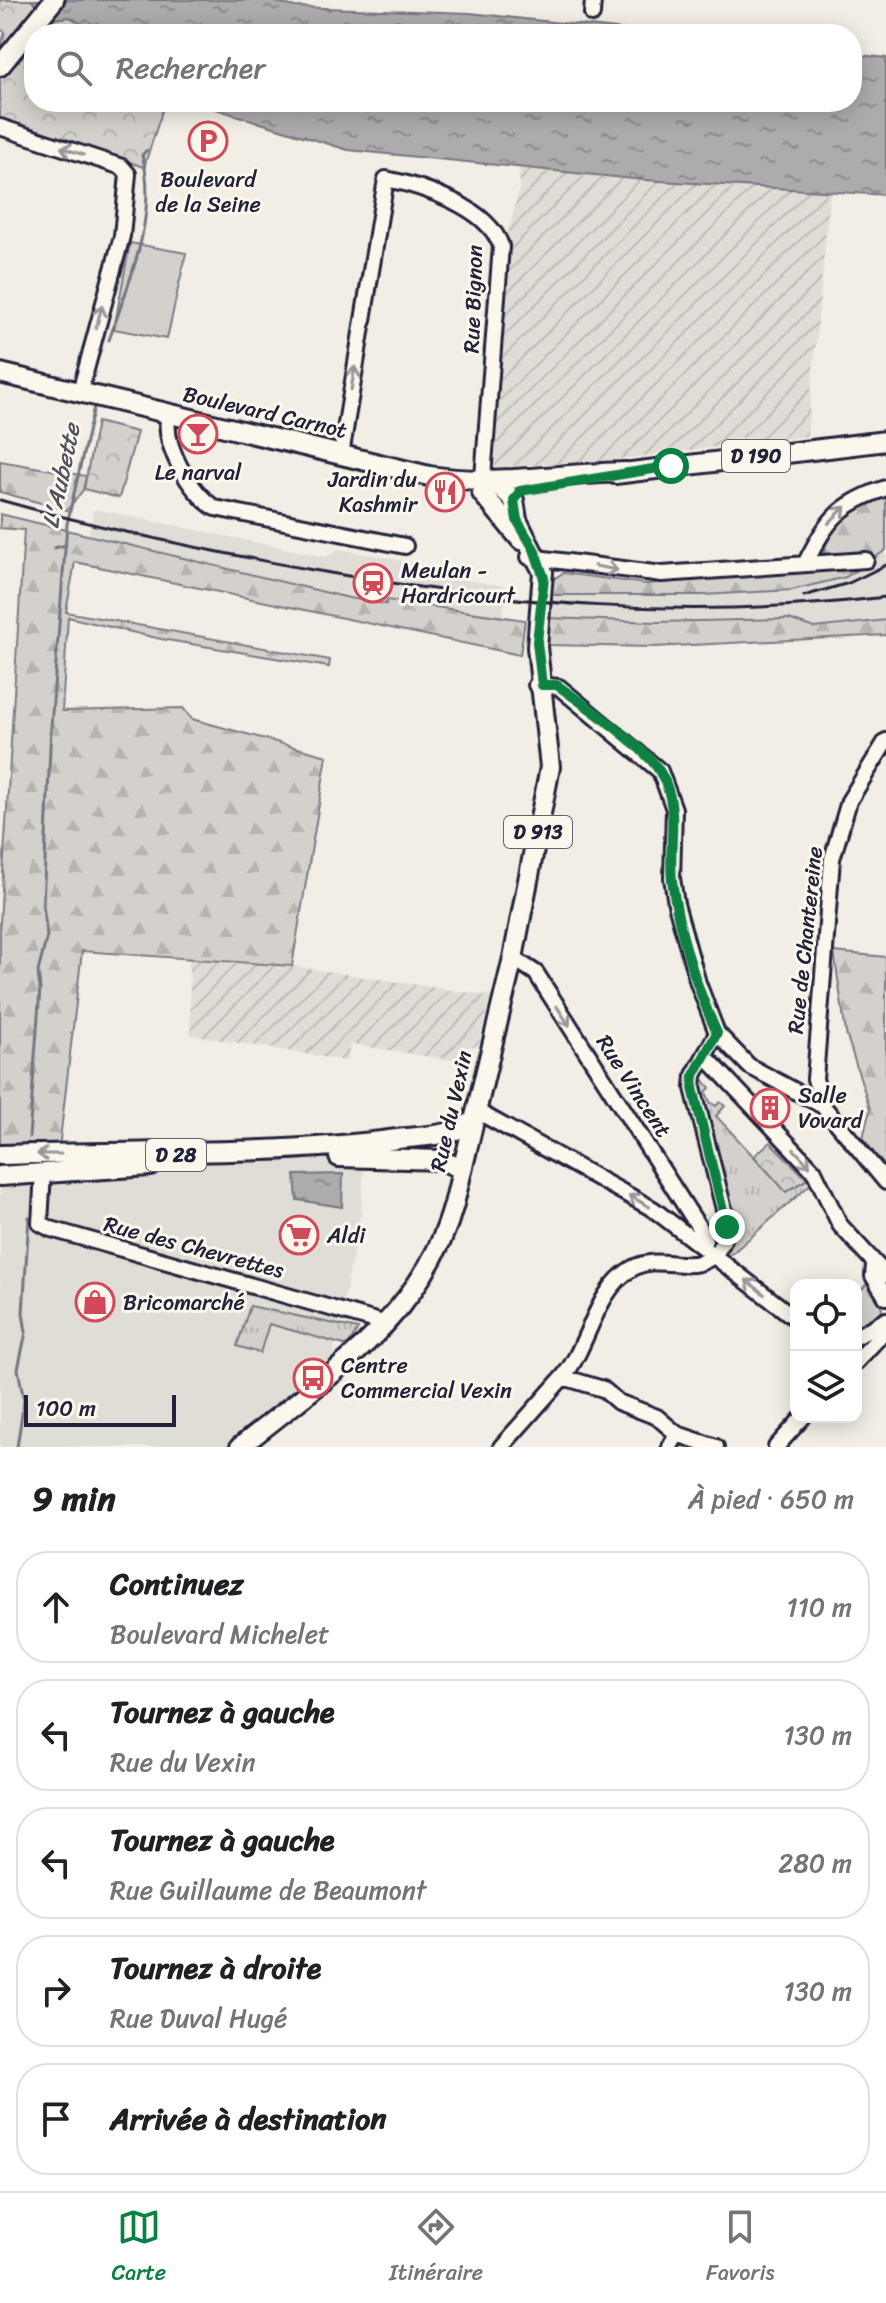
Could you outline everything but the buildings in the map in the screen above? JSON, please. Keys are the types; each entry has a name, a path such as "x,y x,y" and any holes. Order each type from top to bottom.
{"main road":[{"path":"33,24 54,0"},
{"path":"0,83 3,64 24,36"},
{"name":"D 190","path":"0,373 85,394"},
{"name":"Boulevard Carnot","path":"85,394 500,490"},
{"name":"D 190","path":"500,490 562,473 626,472 886,441"},
{"name":"Rue du Vexin","path":"240,1447 387,1324 410,1299 437,1253 450,1221 513,958 549,774 537,642 544,578 500,490"},
{"name":"D 28","path":"0,1155 187,1155 351,1145 453,1132 474,1115"},
{"path":"453,1132 468,1144"},
{"name":"D 28","path":"0,1176 191,1163 359,1157 392,1151 456,1149 468,1144"},
{"path":"359,1157 441,1160 462,1169"}],"street":[{"path":"0,127 122,167 128,178 122,236 85,394"},
{"name":"Rue Bignon","path":"341,455 386,179 428,189 448,198 491,226 501,246 500,490"},
{"path":"169,414 165,426 174,451 199,495 215,508 405,546"},
{"path":"806,562 834,515 853,500 886,488"},
{"path":"534,557 662,574 866,560"},
{"path":"539,685 559,687 660,771 673,800 672,878 676,904 698,983 722,1038 764,1076 823,1106 886,1182"},
{"name":"Rue de Chantereine","path":"823,1106 815,1079 832,859 849,801 886,741"},
{"name":"Rue Vincent","path":"513,958 536,973 698,1226 708,1249"},
{"path":"501,1447 576,1360 610,1290 626,1272 659,1261 700,1265 708,1249 727,1233 693,1088 694,1075 722,1038"},
{"path":"706,1060 814,1171 840,1225 880,1271 873,1276 886,1297"},
{"path":"474,1115 653,1209 790,1314"},
{"name":"Rue des Chevrettes","path":"43,1172 40,1223 51,1229 387,1324"},
{"path":"862,1334 886,1320"},
{"path":"862,1356 886,1330"},
{"path":"563,1377 597,1386 618,1402 657,1417 674,1441 716,1447"},
{"path":"776,1447 798,1423"}],"shaded area":[{"path":"519,168 830,192 807,436 754,443 750,438 735,439 732,445 611,460 495,467 505,246 520,186"},
{"path":"94,509 327,557 338,549 422,564 421,574 506,586 503,617 388,600 387,604 349,598 88,537"},
{"path":"886,545 886,620 814,628 789,619 657,622 548,618 548,595 703,595 792,590 846,577"},
{"path":"189,959 292,966 491,996 478,1046 465,1047 462,1062 350,1044 347,1061 191,1035"},
{"path":"365,1148 361,1213 332,1361 229,1447 0,1447 0,1157"}],"green space":[{"path":"0,0 31,0 51,19 70,17 82,24 24,24 24,112 162,112 144,167 0,120 0,49 5,32 0,29"},
{"path":"130,243 186,253 167,339 114,329"},
{"path":"97,422 137,432 119,498 84,489"},
{"path":"0,461 86,476 83,490 67,510 0,492"},
{"path":"886,494 886,550 846,577 792,590 703,595 548,595 552,580 563,573 646,584 821,570 828,539 839,520 857,507"},
{"path":"0,514 349,598 386,604 387,600 525,620 520,655 75,562 66,612 330,660 329,667 161,639 68,617 62,711 183,708 192,719 327,756 292,966 82,951 58,1157 0,1157 0,922 24,530 0,528"},
{"path":"548,618 657,622 789,619 814,628 886,620 886,635 654,647 547,645"},
{"path":"834,952 886,957 886,1169 863,1138 870,1109 846,1033"},
{"path":"702,1078 710,1088 706,1092 710,1102 716,1106 720,1102 725,1106 716,1116 786,1191 810,1178 812,1183 726,1259 734,1214 699,1088"},
{"path":"770,1142 807,1179 786,1192 754,1156"},
{"path":"868,1282 881,1301 882,1313 862,1327 862,1290"},
{"path":"250,1306 358,1329 348,1346 269,1324 260,1353 237,1346"}],"water":[{"path":"31,0 268,0 295,7 470,13 571,24 82,24 70,17 51,19"},
{"path":"862,55 886,58 886,195 644,180 348,150 225,112 862,112"},
{"path":"343,1174 342,1207 297,1200 295,1175"}],"waterway":[{"name":"L'Aubette","path":"109,340 132,273 144,225 147,201 142,155 147,150"},
{"path":"29,1137 40,989 38,972 47,936 43,905 51,726 67,524 95,402"},
{"name":"L'Aubette","path":"54,548 66,545"},
{"path":"17,1447 24,1401 18,1369 26,1332 23,1313 29,1217"}],"railway":[{"path":"0,500 117,530 274,563 386,582 528,600 598,606 739,608 886,597"},
{"path":"804,596 849,583 886,565"}],"place":[{"name":"Boulevard de la Seine","path":"208,141"},
{"name":"Le narval","path":"198,434"},
{"name":"Jardin du Kashmir","path":"445,492"},
{"name":"Meulan - Hardricourt","path":"373,583"},
{"name":"Salle Vovard","path":"770,1108"},
{"name":"Aldi","path":"299,1235"},
{"name":"Bricomarché","path":"95,1302"},
{"name":"Centre Commercial Vexin","path":"313,1378"}],"route":[{"path":"671,466 520,491 514,500 515,514 534,549 544,578 537,642 542,685 557,685 645,755 660,771 673,800 672,878 676,904 698,983 717,1033 704,1062 694,1075 693,1088 727,1227"}]}
